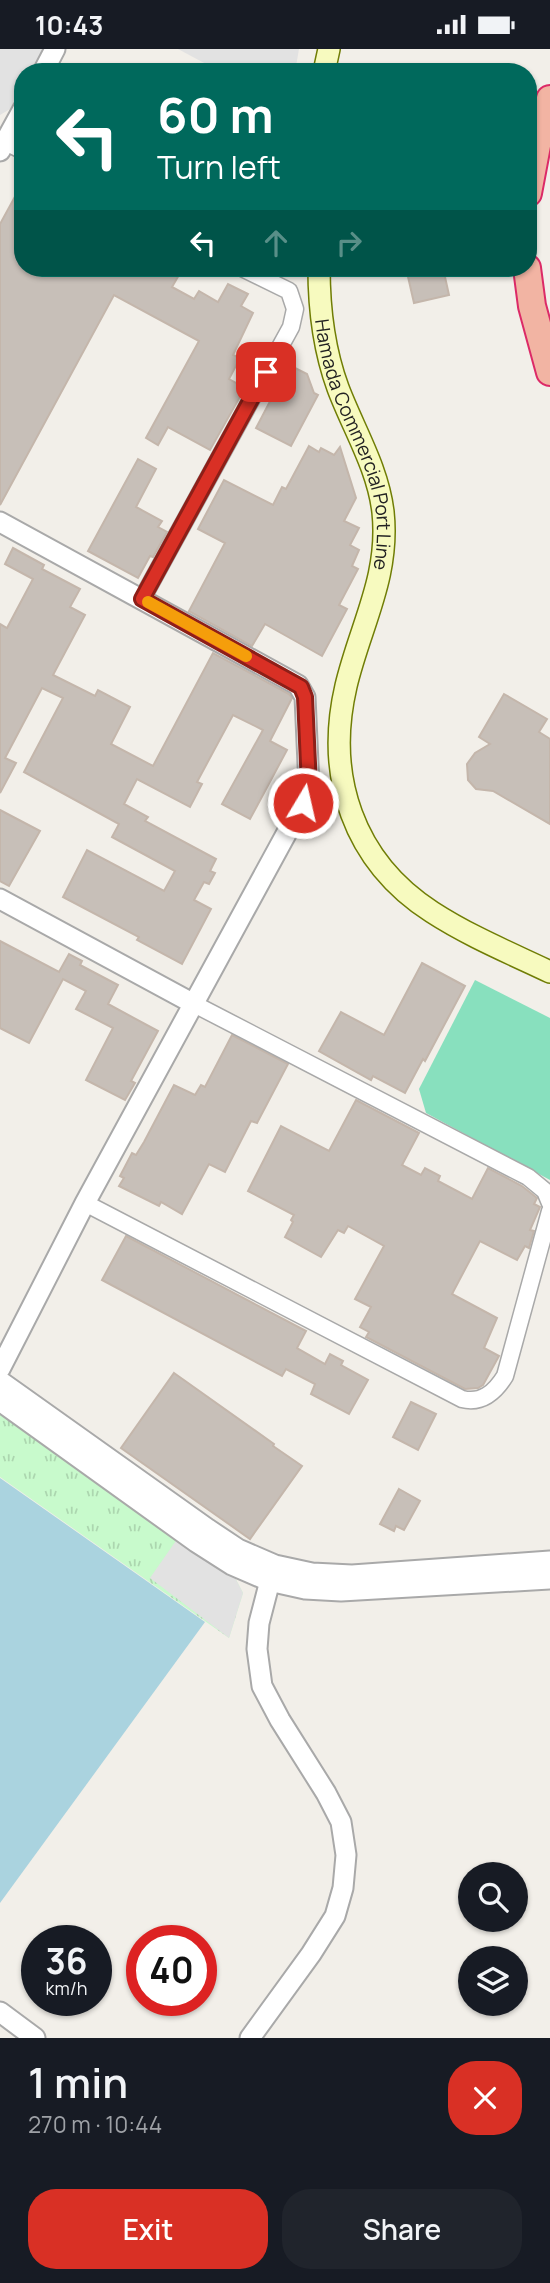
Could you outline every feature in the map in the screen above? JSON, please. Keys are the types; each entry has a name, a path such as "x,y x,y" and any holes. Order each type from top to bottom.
{"highway":[{"path":"537,145 550,99"},
{"path":"528,277 534,315 550,372"}],"main road":[{"name":"Hamada Commercial Port Line","path":"319,277 326,342 337,385 373,472 383,511 383,553 378,588 346,685 339,728 339,772 350,811 366,845 395,884 431,912 550,972"}],"street":[{"path":"142,599 291,327 295,309 289,291 260,277"},
{"path":"0,522 298,685 305,697 309,786 303,803 85,1203 0,1369"},
{"path":"0,899 528,1177 545,1191 550,1203"},
{"path":"85,1203 470,1401 487,1396 505,1376 550,1211"},
{"path":"0,1381 272,1573 305,1589 341,1591 550,1579"},
{"path":"0,1401 232,1565 272,1573 352,1574 550,1561"},
{"path":"250,2038 335,1916 343,1888 346,1855 341,1822 262,1686 257,1649 259,1623 272,1573"},
{"path":"0,2013 35,2038"}],"green space":[{"path":"475,980 550,1018 550,1180 426,1113 419,1089"},
{"path":"0,1406 231,1570 243,1593 229,1638 0,1477"}],"shaded area":[{"path":"0,49 43,49 36,63 14,63 14,102 10,109 0,115"},
{"path":"178,49 299,49 297,63 204,63"},
{"path":"180,1535 231,1570 243,1593 229,1638 150,1578"}],"water":[{"path":"0,1478 205,1622 0,1903"}],"building":[{"path":"14,198 14,277 178,277 172,287 194,299 199,291 218,302 228,284 248,294 241,306 253,313 233,355 240,358 229,379 245,388 210,450 168,427 158,445 146,438 199,341 114,295 0,505 0,224"},
{"path":"408,277 445,277 449,295 414,303"},
{"path":"289,365 307,374 314,393 318,395 291,446 256,428"},
{"path":"309,446 319,452 321,448 334,455 340,447 356,498 344,521 359,528 350,545 359,550 352,566 358,569 339,605 347,609 322,656 265,624 252,646 189,611 225,543 198,529 224,480 273,505 282,487 286,489"},
{"path":"138,459 156,469 136,507 162,521 158,527 167,532 138,578 88,551"},
{"path":"13,548 44,565 42,569 80,589 70,607 85,615 53,675 95,696 98,690 130,707 111,744 153,766 213,653 292,698 270,741 287,750 250,819 222,804 263,730 233,715 197,782 202,784 190,807 137,779 124,804 148,817 145,821 216,859 210,871 215,873 209,884 204,882 194,900 211,909 182,964 137,940 139,937 63,897 87,850 164,891 175,871 112,837 119,824 24,772 63,698 42,688 5,758 16,763 0,793 0,624 7,628 33,579 5,564"},
{"path":"504,694 547,719 539,732 550,739 550,824 493,791 476,789 468,780 467,764 475,753 490,744 479,737"},
{"path":"0,810 40,831 9,886 0,881"},
{"path":"0,941 59,972 69,954 82,961 80,965 118,985 108,1004 158,1031 131,1081 135,1083 125,1100 86,1080 113,1028 76,1009 86,991 63,979 29,1043 0,1028"},
{"path":"422,963 465,986 405,1093 373,1076 371,1080 319,1051 341,1012 384,1035"},
{"path":"232,1035 288,1064 257,1123 251,1121 225,1172 209,1164 182,1214 161,1202 159,1206 119,1186 124,1178 120,1176 132,1153 136,1155 174,1085 195,1095 201,1085 205,1087"},
{"path":"356,1100 419,1133 402,1165 421,1175 425,1168 440,1176 438,1181 472,1199 488,1168 522,1186 537,1198 534,1204 540,1207 530,1230 534,1231 529,1248 525,1246 517,1260 480,1241 452,1294 497,1318 484,1348 499,1356 483,1385 478,1388 465,1389 366,1337 369,1332 360,1327 371,1307 355,1299 384,1246 348,1226 344,1233 338,1230 321,1257 285,1237 294,1215 248,1191 281,1126 329,1151"},
{"path":"126,1236 306,1331 297,1348 325,1364 330,1354 343,1361 341,1365 368,1380 349,1414 311,1394 315,1384 286,1369 282,1376 102,1280"},
{"path":"174,1373 302,1466 250,1539 121,1448"},
{"path":"411,1402 436,1414 418,1450 393,1437"},
{"path":"399,1489 420,1501 404,1530 396,1526 394,1531 380,1524"}],"slow traffic":[{"path":"148,602 246,656"}],"route":[{"path":"266,372 142,599 301,687 305,697 309,786 303,803"}]}
